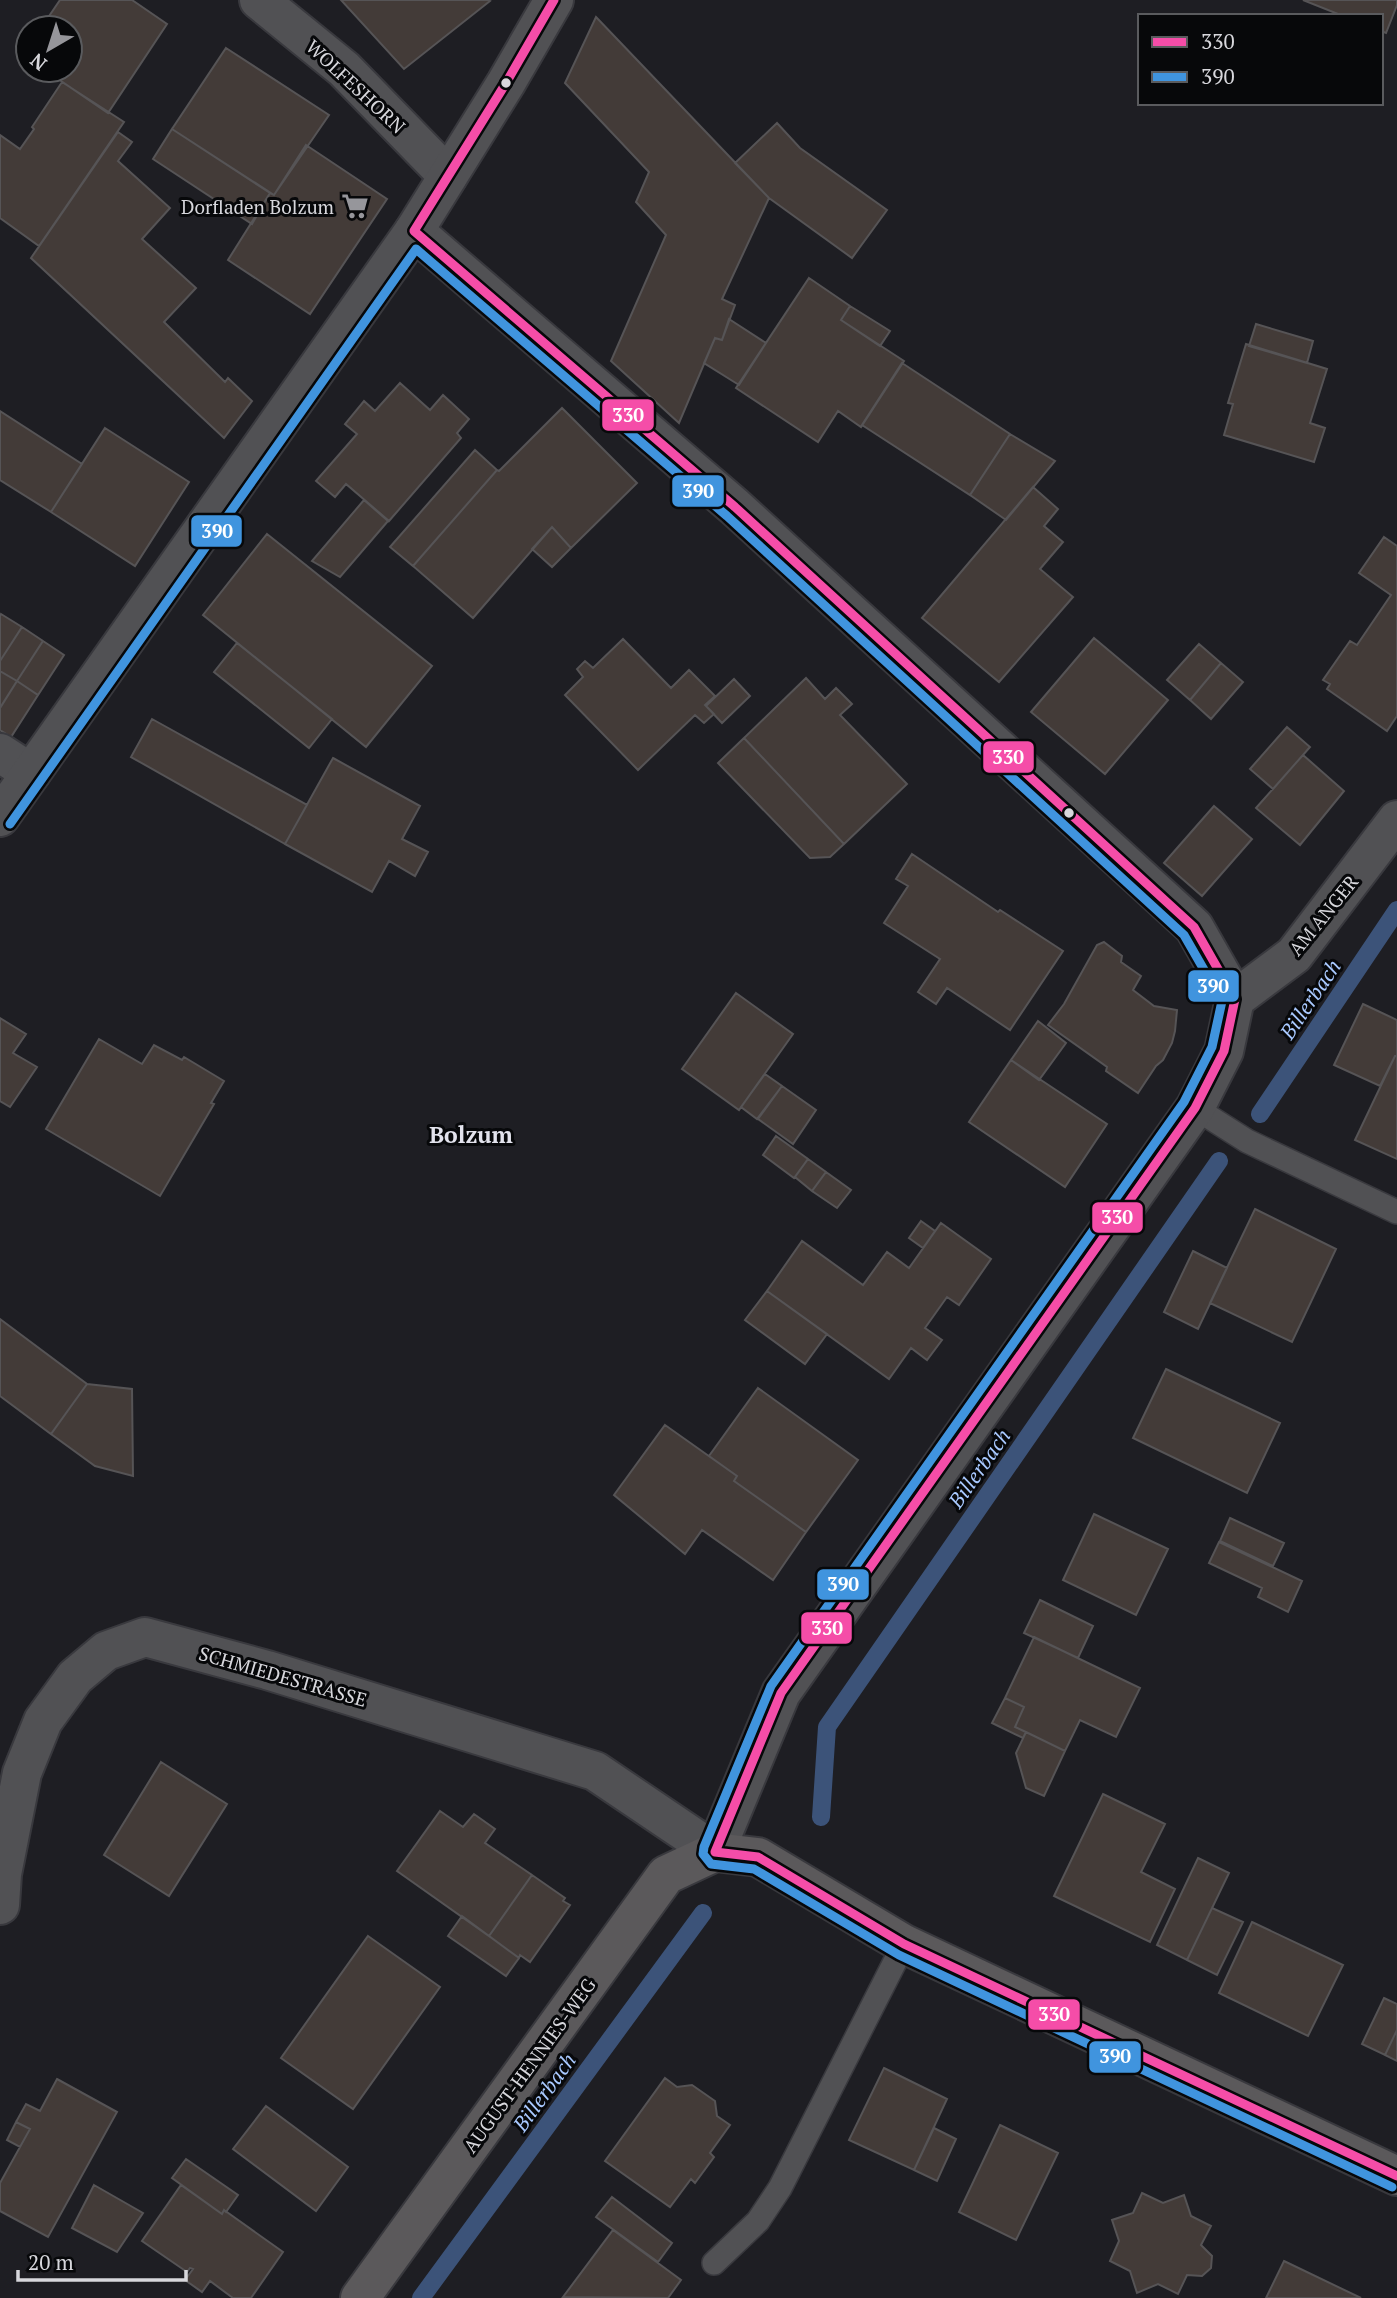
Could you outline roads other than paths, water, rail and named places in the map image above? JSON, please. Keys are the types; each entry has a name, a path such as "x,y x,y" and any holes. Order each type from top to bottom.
{"main road":[{"path":"715,1852 758,1857 904,1944 1397,2176"},
{"name":"AUGUST-HENNIES-WEG","path":"360,2298 666,1875 715,1852"}],"street":[{"name":"WOLFESHORN","path":"259,0 344,69 448,176"},
{"path":"0,817 16,763 414,230 554,0"},
{"path":"414,230 735,507 1194,927 1235,999 1224,1051 1195,1108 780,1693 715,1852"},
{"name":"AM ANGER","path":"1235,999 1294,955 1397,820"},
{"name":"SCHMIEDESTRASSE","path":"0,1905 2,1874 22,1773 43,1721 75,1677 106,1651 145,1637 267,1670 594,1772 715,1852"}],"lane":[{"path":"1195,1108 1247,1141 1397,1212"},
{"path":"713,2263 758,2221 780,2188 904,1944"}],"waterway":[{"name":"Billerbach","path":"1260,1114 1397,910"},
{"name":"Billerbach","path":"821,1817 827,1727 1219,1161"},
{"name":"Billerbach","path":"421,2298 703,1913"}],"place":[{"name":"Dorfladen Bolzum","path":"355,206"}],"district":[{"name":"Bolzum","path":"471,1134"}]}
